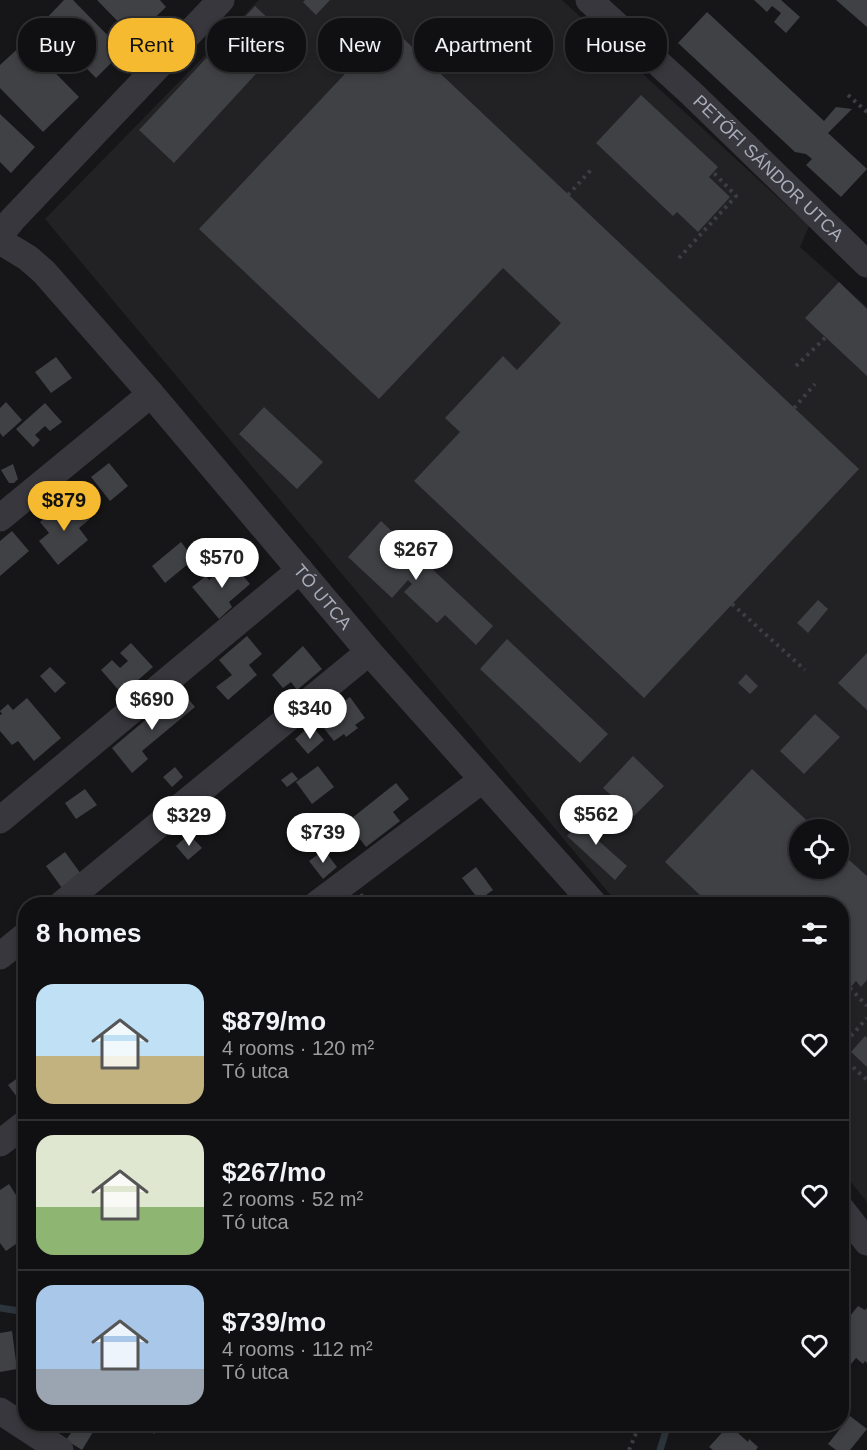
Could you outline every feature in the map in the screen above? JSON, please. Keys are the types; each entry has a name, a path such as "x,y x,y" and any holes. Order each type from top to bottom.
{"street":[{"path":"0,235 221,0"},
{"name":"PETŐFI SÁNDOR UTCA","path":"589,0 691,93 867,264"},
{"name":"TÓ UTCA","path":"0,241 28,258 44,272 151,394 369,652 588,897"},
{"path":"0,518 151,394"},
{"path":"0,820 300,570"},
{"path":"71,897 369,652"},
{"path":"326,897 482,780"},
{"path":"0,956 18,941"},
{"path":"0,1143 18,1129"},
{"path":"849,1219 867,1242"},
{"path":"0,1412 18,1423"},
{"path":"30,1431 60,1450"}],"path":[{"path":"848,95 867,112"},
{"path":"568,195 591,170"},
{"path":"679,258 736,196 713,172"},
{"path":"796,366 826,337"},
{"path":"794,408 815,384"},
{"path":"732,604 805,670"},
{"path":"850,988 867,1006"},
{"path":"849,1038 867,1018"},
{"path":"849,1063 867,1080"},
{"path":"629,1450 637,1431"}],"shaded area":[{"path":"259,0 562,0 582,18 565,18 565,72 641,72 809,226 800,247 867,307 867,1202 849,1180 849,897 612,897 45,219 189,72 195,72 195,65 207,53 207,72 306,72 306,18 241,18"}],"building":[{"path":"64,0 73,0 91,18 47,18"},
{"path":"97,0 160,0 166,7 155,18 115,18"},
{"path":"305,0 330,0 316,15 303,2"},
{"path":"754,0 781,0 800,17 786,33 774,22 781,13 772,6 767,12"},
{"path":"836,0 867,0 867,27"},
{"path":"255,6 268,18 244,18"},
{"path":"707,12 824,121 836,107 852,109 828,133 867,169 841,197 806,165 812,159 806,154 795,152 678,43"},
{"path":"96,23 108,36 108,66 96,78 90,72 96,72"},
{"path":"402,37 414,49 414,72 439,72 859,469 644,698 414,481 460,432 445,418 503,356 517,370 561,323 503,268 379,399 199,229 347,72 402,72"},
{"path":"18,48 18,72 54,72 79,97 43,132 0,88 0,65"},
{"path":"207,57 207,72 258,72 174,163 139,130"},
{"path":"641,95 718,167 709,177 730,197 698,232 677,212 673,216 596,143"},
{"path":"0,114 35,147 11,173 0,162"},
{"path":"839,282 867,309 867,376 805,318"},
{"path":"56,357 72,378 51,393 35,372"},
{"path":"6,402 22,420 3,437 0,433 0,408"},
{"path":"45,403 62,422 50,431 45,426 35,435 40,440 33,447 16,429"},
{"path":"264,407 323,462 297,489 239,434"},
{"path":"109,463 128,486 110,501 91,477"},
{"path":"13,464 18,479 14,483 9,483 1,470"},
{"path":"73,500 90,519 79,528 88,540 58,565 39,541 49,533 40,522 59,506 62,510"},
{"path":"381,521 493,626 476,645 445,615 437,623 404,592 412,584 408,580 392,598 348,557"},
{"path":"12,531 29,551 0,576 0,541"},
{"path":"181,542 194,559 165,583 152,566"},
{"path":"230,546 237,553 228,561 222,553"},
{"path":"231,562 250,584 229,602 232,607 219,619 192,587 206,576 209,580"},
{"path":"818,600 828,609 808,633 797,623"},
{"path":"247,636 262,654 249,665 257,675 228,700 216,687 232,675 219,660"},
{"path":"507,639 608,734 580,763 480,669"},
{"path":"131,643 153,667 122,694 101,670 112,660 120,668 128,661 120,653"},
{"path":"303,646 322,669 297,690 291,682 283,688 272,675"},
{"path":"867,653 867,710 838,683"},
{"path":"50,667 66,683 55,693 40,676"},
{"path":"746,674 758,686 750,694 738,683"},
{"path":"181,690 195,707 142,751 148,759 132,773 112,748"},
{"path":"350,697 365,718 355,725 358,728 346,737 344,734 334,741 318,721"},
{"path":"27,698 61,738 34,761 18,741 12,745 0,731 0,715 2,714 0,711 8,704 13,710"},
{"path":"815,714 840,737 804,774 780,751"},
{"path":"311,725 324,740 308,754 295,739"},
{"path":"633,756 664,786 634,816 603,788"},
{"path":"318,766 334,787 312,804 296,782"},
{"path":"175,767 183,777 172,787 163,777"},
{"path":"752,769 805,819 789,819 789,879 849,879 849,860 867,876 867,980 861,987 856,981 849,989 849,897 702,897 665,862"},
{"path":"292,772 298,779 287,787 281,780"},
{"path":"396,783 409,799 393,812 400,821 366,847 347,822"},
{"path":"85,789 97,805 76,819 65,803"},
{"path":"588,812 601,823 591,834 627,866 615,880 567,836"},
{"path":"189,834 202,848 188,860 176,846"},
{"path":"324,850 337,867 323,879 309,861"},
{"path":"65,852 81,874 62,888 46,866"},
{"path":"476,867 493,890 483,897 477,897 462,878"},
{"path":"865,1036 867,1038 867,1067 851,1052"},
{"path":"18,1078 18,1098 8,1085"},
{"path":"9,1184 16,1195 18,1194 18,1243 6,1251 0,1243 0,1190"},
{"path":"858,1306 865,1310 867,1308 867,1363 865,1361 863,1364 856,1358 849,1366 849,1317"},
{"path":"12,1331 17,1369 0,1372 0,1333"},
{"path":"849,1417 867,1429 850,1450 836,1450 828,1444 838,1431 849,1431"},
{"path":"72,1431 93,1432 82,1450 66,1440"},
{"path":"724,1431 736,1431 758,1447 756,1450 713,1450 709,1447"}],"waterway":[{"path":"0,1308 18,1311"},
{"path":"660,1450 666,1431"}]}
